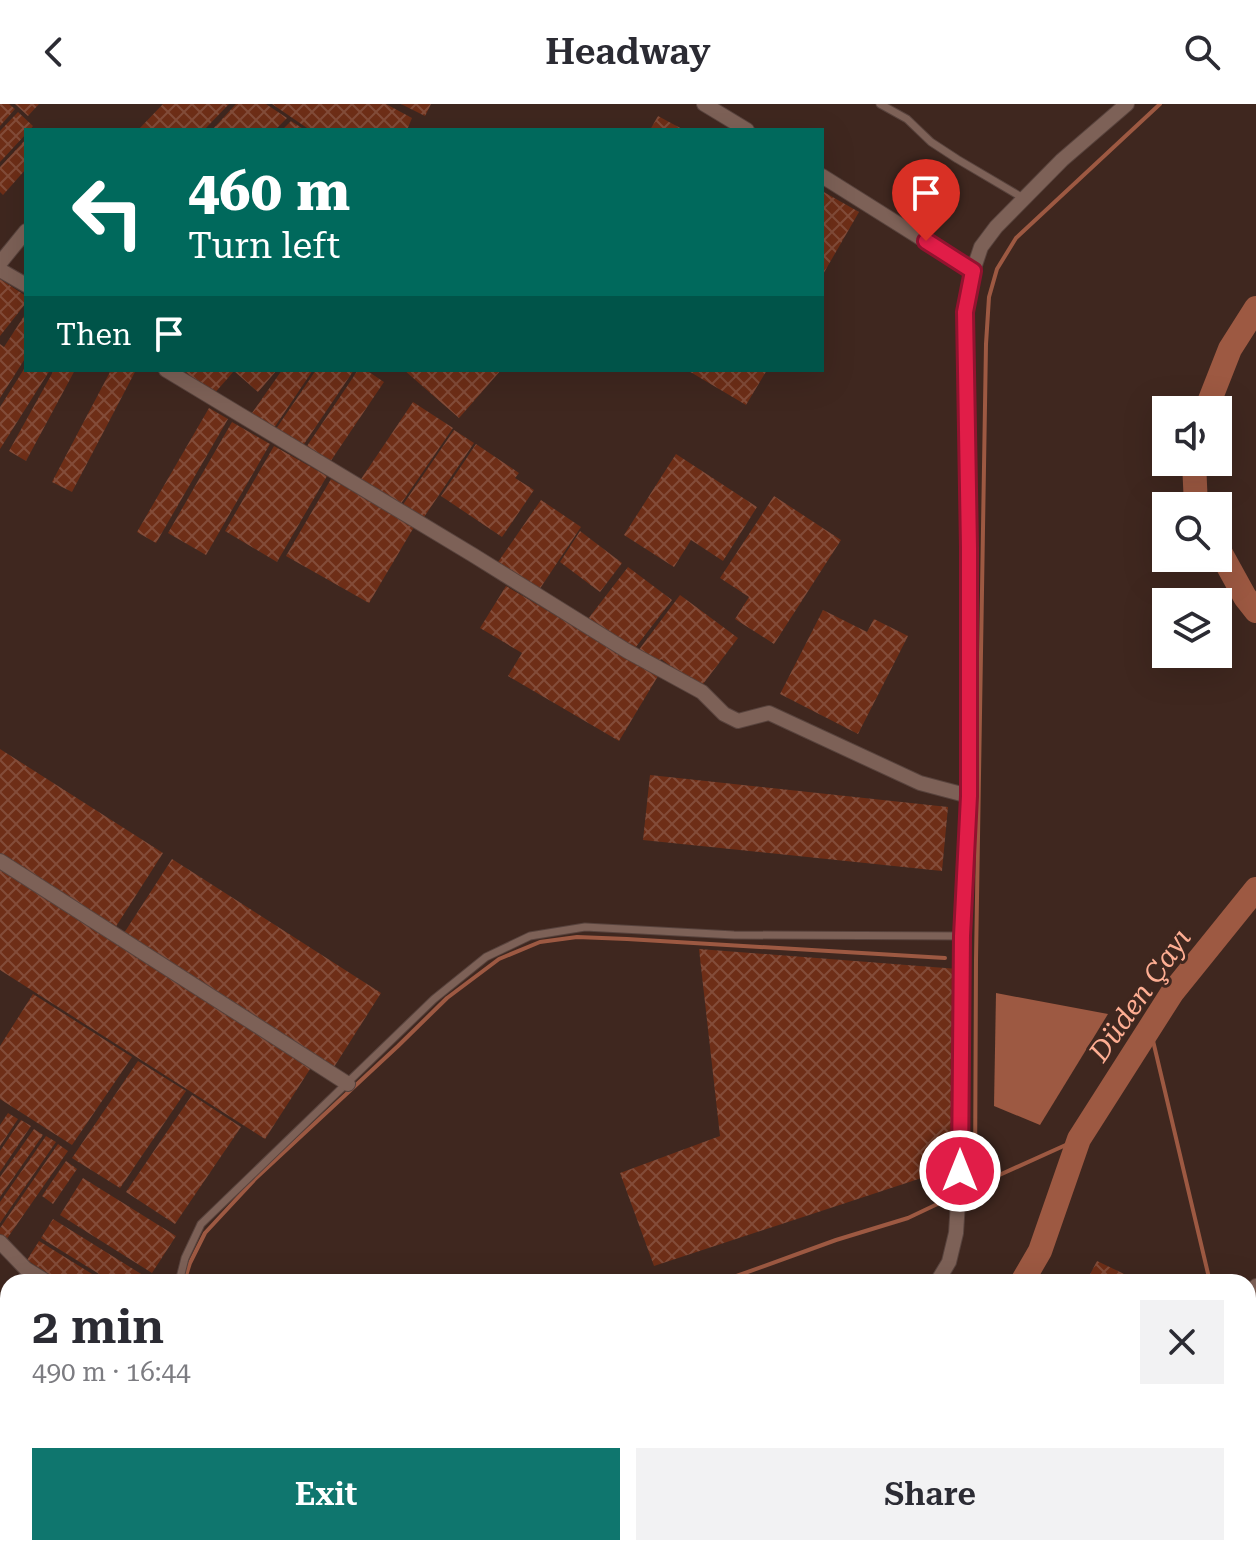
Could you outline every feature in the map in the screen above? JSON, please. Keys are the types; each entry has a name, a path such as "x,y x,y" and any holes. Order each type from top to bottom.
{"street":[{"path":"704,104 744,128"},
{"path":"942,1274 949,1262 956,1233 960,1171 962,936 969,796 965,312 981,247 996,227 1062,160 1127,104"},
{"path":"824,177 973,271"},
{"path":"0,263 24,233"},
{"path":"0,270 24,284"},
{"path":"169,372 627,651 702,692 724,714 738,721 769,713 920,783 969,796"},
{"path":"0,861 348,1084"},
{"path":"0,1242 34,1274"}],"lane":[{"path":"880,104 907,119 931,142 1023,198"},
{"path":"181,1274 201,1224 434,999 486,957 530,936 585,927 734,935 962,936"}],"shaded area":[{"path":"996,993 1108,1014 1040,1125 994,1106"}],"building":[{"path":"0,104 9,104 15,109 0,126"},
{"path":"15,104 39,104 28,116"},
{"path":"163,104 229,104 206,128 140,128"},
{"path":"236,104 266,104 287,118 277,128 214,128"},
{"path":"272,104 386,104 412,118 408,128 307,128"},
{"path":"401,104 431,104 425,116"},
{"path":"18,112 33,126 24,128 24,136 0,162 0,131"},
{"path":"658,116 680,128 651,128"},
{"path":"291,121 302,128 284,128"},
{"path":"24,141 24,171 3,195 0,192 0,167"},
{"path":"824,192 859,212 824,273"},
{"path":"0,279 24,295 24,306 0,336"},
{"path":"24,316 24,360 0,398 0,344 4,347"},
{"path":"24,369 24,372 49,372 0,449 0,407"},
{"path":"53,372 74,372 26,461 9,451"},
{"path":"110,372 135,372 72,492 52,482"},
{"path":"185,372 233,372 213,395"},
{"path":"235,372 275,372 258,392"},
{"path":"281,372 312,372 274,428 252,413"},
{"path":"315,372 353,372 302,447 276,429"},
{"path":"357,372 369,372 384,382 328,465 305,449"},
{"path":"406,372 499,372 459,418"},
{"path":"690,372 766,372 746,405"},
{"path":"413,402 453,428 398,508 359,482"},
{"path":"209,408 228,419 156,543 137,532"},
{"path":"232,422 270,444 206,555 168,533"},
{"path":"454,430 474,443 420,523 400,509"},
{"path":"476,444 519,473 515,478 534,490 502,537 441,496"},
{"path":"274,446 327,476 277,562 225,531"},
{"path":"676,454 757,507 723,561 691,540 674,567 624,535"},
{"path":"331,479 414,527 369,603 286,556"},
{"path":"774,496 841,540 774,644 735,619 749,597 720,578"},
{"path":"541,500 581,527 537,593 496,565"},
{"path":"580,531 622,563 600,592 560,562"},
{"path":"628,567 672,600 632,652 588,619"},
{"path":"506,586 658,676 619,741 508,676 522,653 480,628"},
{"path":"680,595 738,638 700,688 661,659 657,665 638,651"},
{"path":"823,610 867,632 874,619 908,636 858,734 780,694"},
{"path":"0,749 163,853 115,928 0,854"},
{"path":"650,775 948,807 942,871 643,840"},
{"path":"172,859 381,993 334,1067 124,933"},
{"path":"0,867 312,1066 265,1139 0,970"},
{"path":"699,949 958,969 952,1168 654,1266 620,1173 720,1136"},
{"path":"33,994 132,1057 72,1145 0,1099 0,1046"},
{"path":"138,1061 186,1091 120,1188 72,1158"},
{"path":"192,1095 241,1127 175,1224 126,1192"},
{"path":"8,1113 18,1119 0,1146 0,1125"},
{"path":"21,1120 31,1126 0,1172 0,1151"},
{"path":"34,1129 43,1135 0,1197 0,1177"},
{"path":"46,1136 56,1142 0,1223 0,1202"},
{"path":"58,1144 68,1151 6,1240 0,1235 0,1228"},
{"path":"66,1161 77,1169 53,1204 42,1196"},
{"path":"83,1178 176,1236 152,1273 60,1215"},
{"path":"53,1219 141,1274 99,1274 41,1238"},
{"path":"39,1241 92,1274 49,1274 27,1260"},
{"path":"1097,1261 1124,1274 1090,1274"}],"waterway":[{"path":"1079,1139 975,1186 976,960 989,297 997,269 1016,238 1160,104"},
{"name":"Düden Çayı","path":"1212,396 1230,349 1256,308"},
{"name":"Düden Çayı","path":"1195,476 1195,492"},
{"name":"Düden Çayı","path":"1231,572 1256,611"},
{"name":"Düden Çayı","path":"1027,1274 1040,1251 1079,1139 1172,993 1256,889"},
{"path":"187,1274 205,1233 256,1178 447,998 499,959 540,942 577,937 945,958"},
{"path":"1150,1028 1208,1274"},
{"name":"Düden Çayı","path":"742,1274 908,1218 948,1199"}],"route":[{"path":"926,241 973,271 965,312 969,796 962,936 960,1171"}]}
